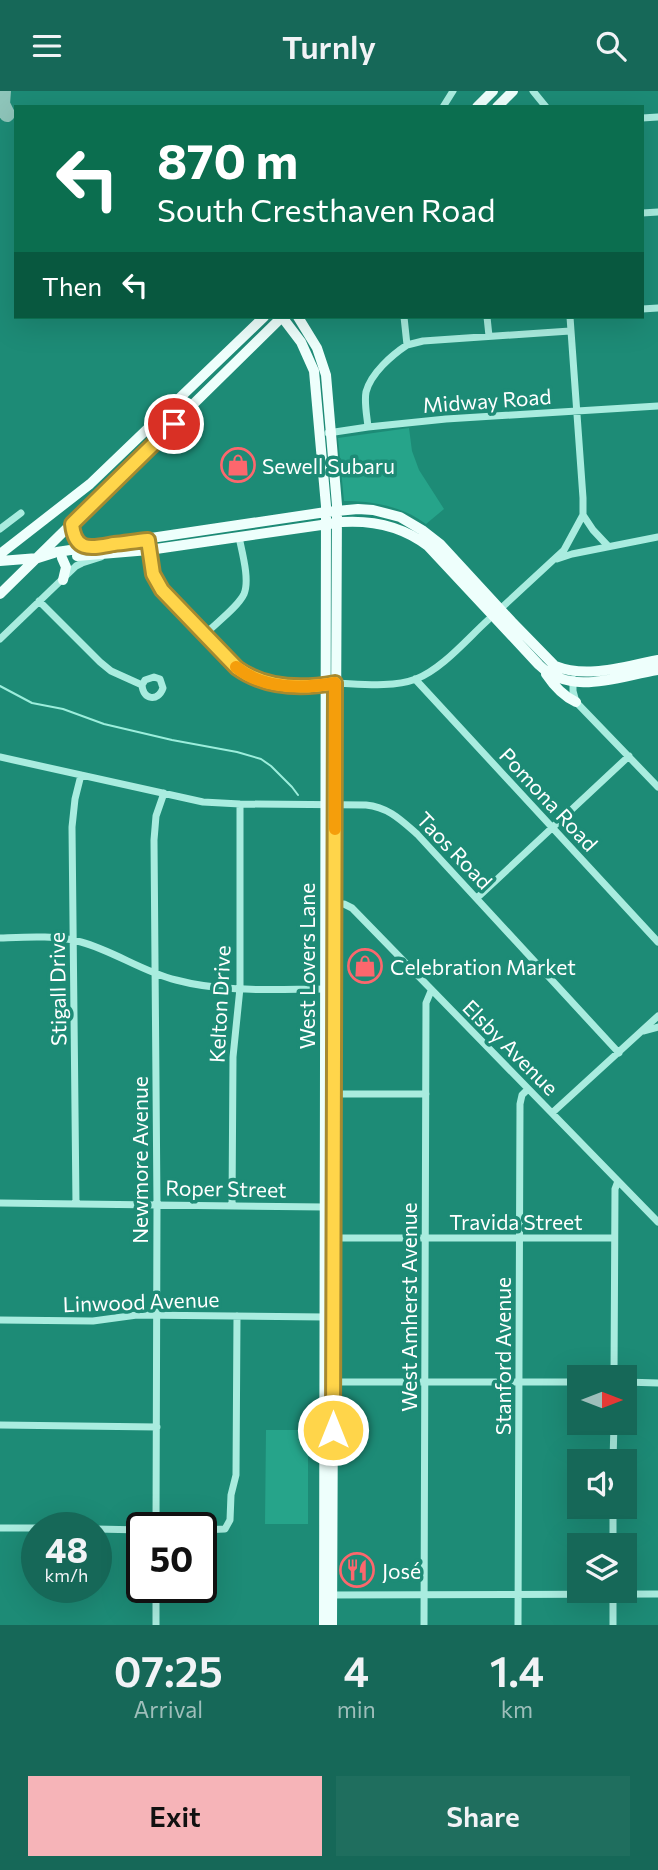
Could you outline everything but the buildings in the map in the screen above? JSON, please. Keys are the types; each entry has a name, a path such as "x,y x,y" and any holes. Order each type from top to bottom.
{"main road":[{"path":"479,105 493,91"},
{"path":"499,105 513,91"},
{"path":"0,554 75,498 262,319"},
{"path":"0,594 280,319"},
{"name":"West Lovers Lane","path":"284,319 302,342 314,371 331,512"},
{"name":"West Lovers Lane","path":"299,319 322,361 328,389 331,431 328,1595 332,1625"},
{"path":"181,397 191,407"},
{"path":"139,458 144,445 167,421 164,413"},
{"path":"239,532 331,512 373,510 400,517 440,544 494,614 555,666 573,677 597,683 658,670"},
{"path":"0,561 38,558 88,548 148,545 239,532 360,521 377,523 410,534 428,546 494,614 559,691 576,702"},
{"path":"72,524 78,543 88,548"},
{"path":"38,558 48,560 114,554 148,545"},
{"path":"62,558 66,567 63,580"},
{"path":"544,670 559,678 573,677 658,660"},
{"name":"West Lovers Lane","path":"324,1625 328,1595"}],"street":[{"path":"533,91 544,105"},
{"path":"404,319 407,345"},
{"path":"487,319 489,336"},
{"path":"569,319 583,515 608,546"},
{"path":"368,427 365,401 369,384 391,358 407,345 423,341 570,331"},
{"name":"Midway Road","path":"320,435 331,431 368,427 658,406"},
{"path":"0,529 21,513"},
{"path":"148,545 157,582 237,668 259,681 282,685 386,684 415,679 436,667 551,563 567,544 583,515"},
{"path":"204,635 245,593 246,579 239,532"},
{"path":"551,563 572,554 658,537"},
{"path":"0,639 82,563 114,554"},
{"path":"39,601 100,663 142,685"},
{"path":"573,677 576,702 658,787"},
{"name":"Pomona Road","path":"415,679 658,942"},
{"path":"477,898 629,756"},
{"name":"Taos Road","path":"0,757 203,801 375,806 393,813 417,834 619,1053"},
{"name":"Stigall Drive","path":"76,1204 73,818 81,775"},
{"name":"Newmore Avenue","path":"156,1512 154,840 156,816 164,793"},
{"name":"Kelton Drive","path":"232,1206 233,1057 240,988 240,804"},
{"name":"Elsby Avenue","path":"330,904 344,904 352,908 658,1222"},
{"path":"0,938 41,937 74,940 156,974 198,985 330,989"},
{"name":"West Amherst Avenue","path":"424,1625 426,1003 431,991"},
{"path":"552,1113 658,1016"},
{"path":"637,1035 658,1027"},
{"name":"Stanford Avenue","path":"518,1625 520,1104 522,1095 528,1089"},
{"path":"330,1093 426,1094"},
{"path":"614,1365 615,1189 618,1181"},
{"name":"Roper Street","path":"0,1203 330,1207"},
{"name":"Travida Street","path":"330,1238 614,1238"},
{"name":"Linwood Avenue","path":"0,1320 93,1321 157,1315 329,1317"},
{"path":"217,1529 225,1529 230,1524 231,1495 236,1475 237,1316"},
{"path":"329,1382 567,1382"},
{"path":"637,1382 658,1383"},
{"path":"0,1425 157,1427"},
{"path":"0,1528 21,1528"},
{"path":"328,1595 567,1594"},
{"path":"637,1594 658,1594"},
{"path":"156,1603 156,1625"},
{"path":"613,1603 613,1625"}],"green space":[{"path":"409,428 412,451 419,470 444,509 426,524 387,506 344,501 338,438"},
{"path":"266,1430 308,1430 308,1524 265,1524"}],"waterway":[{"path":"0,686 32,703 63,709 104,724 261,759 298,795"}],"taxiway":[{"path":"3,91 2,104 7,114"}],"slow traffic":[{"path":"236,667 248,676 271,684 335,683 335,829"}],"place":[{"name":"Sewell Subaru","path":"238,465"},
{"name":"Celebration Market","path":"365,966"},
{"name":"José","path":"357,1570"}],"route":[{"path":"174,424 72,524 78,543 88,548 148,540 153,574 162,590 237,668 248,676 271,684 335,683 333,1430"}]}
